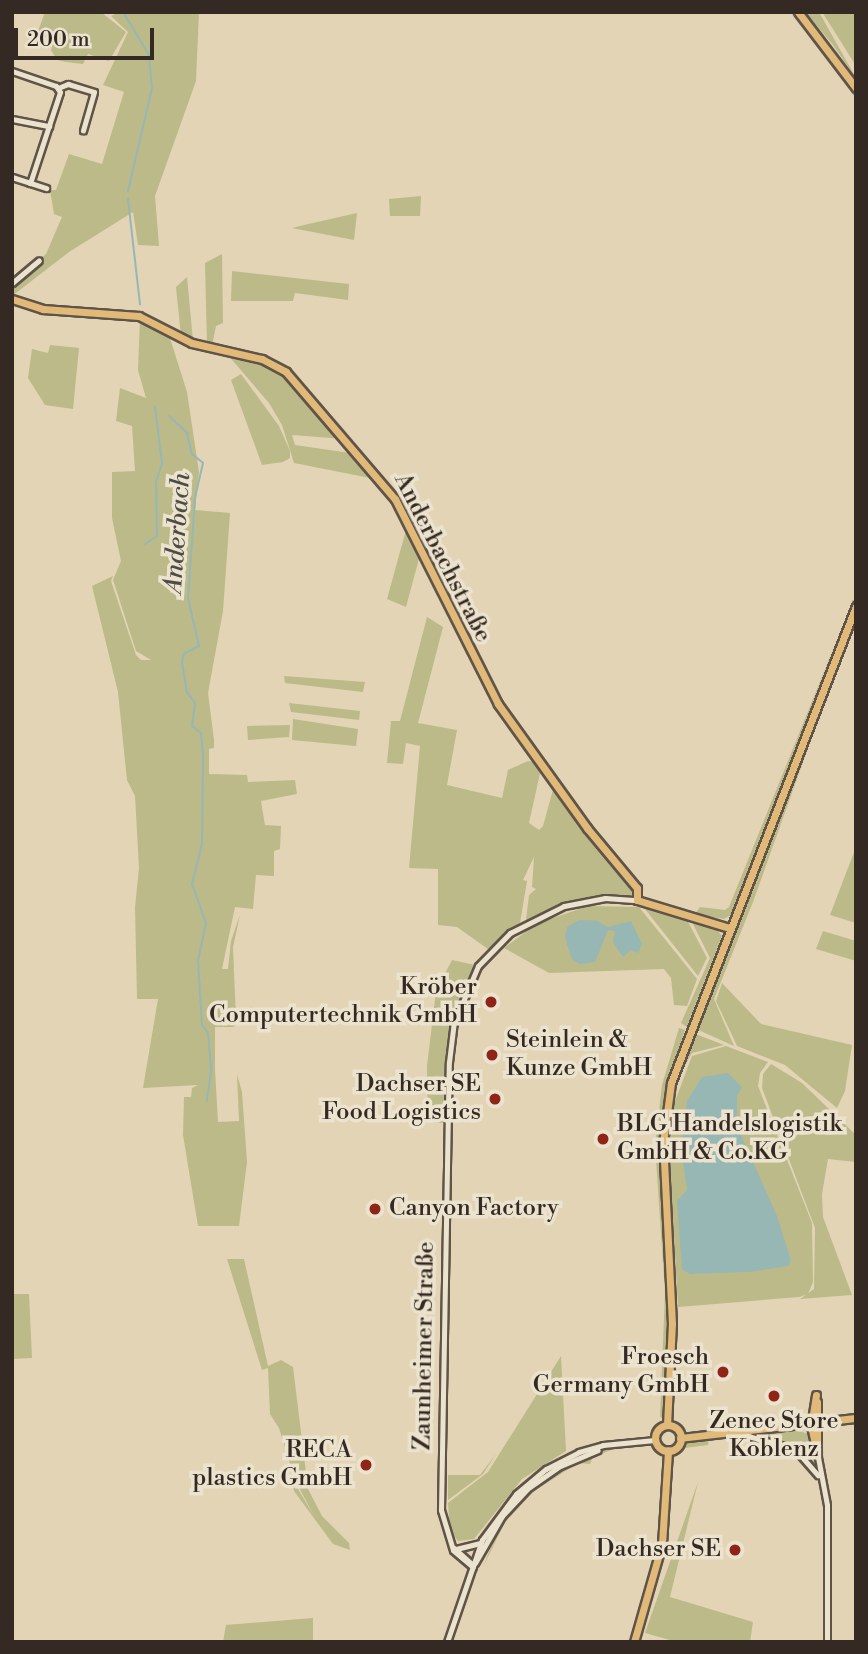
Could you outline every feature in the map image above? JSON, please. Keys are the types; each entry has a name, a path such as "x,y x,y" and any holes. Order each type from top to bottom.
{"main road":[{"path":"798,12 856,88"},
{"name":"Anderbachstraße","path":"14,300 43,309 139,316 192,343 270,362 291,377 391,492 498,704 587,828 634,883 637,900"},
{"path":"667,1425 672,1324 665,1112 679,1054 856,606"},
{"name":"Zaunheimer Straße","path":"637,900 730,928"},
{"path":"634,1642 662,1544 668,1450 680,1438 815,1426 856,1418"},
{"path":"667,1425 677,1429 680,1438"},
{"path":"667,1425 658,1430 656,1440 668,1450"},
{"path":"815,1426 817,1452"}],"street":[{"path":"12,71 58,88 68,84 94,92 83,130"},
{"path":"30,183 49,126 58,88"},
{"path":"12,119 49,126"},
{"path":"12,177 46,188"},
{"path":"12,283 39,260"},
{"name":"Zaunheimer Straße","path":"452,1547 441,1503 449,1062 456,1016 478,966 517,929 550,910 576,902 637,900"},
{"path":"734,1432 795,1449 821,1479"},
{"path":"447,1642 482,1541 508,1503 537,1475 579,1452 614,1444 656,1440"},
{"path":"474,1565 502,1516 527,1489 568,1462 614,1444"},
{"path":"817,1452 827,1514 827,1642"},
{"path":"452,1547 470,1549 482,1541"},
{"path":"452,1547 469,1558 474,1565"}],"shaded area":[{"path":"45,12 101,12 126,32 109,61 88,54 83,64 57,60 51,50 54,40 37,34"},
{"path":"119,12 199,12 196,81 155,196 159,246 138,245 133,212 69,252 12,296 12,285 46,254 62,217 54,214 50,190 56,190 69,154 102,164 124,92 103,85 128,32 111,16"},
{"path":"805,12 819,12 856,78 833,45"},
{"path":"822,12 856,12 856,66 836,34"},
{"path":"421,196 420,216 390,216 389,199"},
{"path":"357,213 354,240 292,228 304,225"},
{"path":"222,254 223,323 216,326 212,346 207,345 205,263"},
{"path":"232,271 349,284 348,300 295,293 293,301 231,301"},
{"path":"187,277 193,341 181,336 176,287"},
{"path":"140,318 169,335 187,392 199,472 195,510 230,513 223,611 208,693 214,740 214,748 209,749 209,774 247,775 248,782 295,780 297,794 261,801 265,825 281,826 280,849 274,851 274,876 256,875 253,909 235,907 222,969 228,969 231,941 240,915 233,947 236,1020 234,1027 215,1027 218,1122 239,1121 237,1074 242,1092 247,1162 239,1226 198,1226 183,1135 184,1097 191,1097 192,1088 198,1085 143,1088 158,999 137,999 135,907 139,868 135,796 127,780 118,692 92,586 113,576 111,581 136,655 141,660 151,660 136,651 113,580 121,561 112,518 112,472 135,471 132,426 116,421 120,388 146,398 138,370"},
{"path":"50,345 79,348 73,409 45,405 28,378 32,349 48,353"},
{"path":"227,354 261,361 282,371 344,439 292,435 295,445 357,454 391,496 420,555 406,607 387,599 406,530 386,494 375,479 294,463 282,425 269,403"},
{"path":"241,374 279,426 290,451 290,458 283,462 262,465 231,380"},
{"path":"427,617 443,627 418,723 457,730 447,785 502,798 508,770 528,761 536,762 541,769 529,823 539,830 543,826 554,786 633,887 633,896 575,900 526,920 529,895 536,889 532,887 534,857 523,880 527,881 520,923 488,949 457,927 438,925 438,869 409,868 420,746 406,743 403,764 387,763 391,721 400,721"},
{"path":"838,637 731,915 724,919 695,914 700,907 725,910 729,907"},
{"path":"846,642 753,902 714,999 734,1046 694,1028"},
{"path":"284,676 365,682 363,692 285,683"},
{"path":"289,703 360,711 359,720 291,712"},
{"path":"293,719 358,729 356,746 292,740"},
{"path":"290,725 289,737 248,740 247,726"},
{"path":"856,847 856,923 830,915"},
{"path":"641,904 686,918 707,958 698,976"},
{"path":"588,906 639,907 697,979 687,1006 674,1005 671,978 664,969 549,973 504,948 536,924"},
{"path":"691,920 714,926 722,936 687,1027 681,1023 710,958"},
{"path":"823,931 856,941 856,961 816,949"},
{"path":"452,960 475,965 450,1026 445,1123 428,1122 427,1066 436,991"},
{"path":"722,983 761,1024 852,1045 845,1091 837,1108 785,1065 737,1046 716,1001"},
{"path":"679,1028 685,1030 669,1078 660,1142 669,1330 663,1418 660,1417 665,1293 655,1145 662,1085"},
{"path":"693,1033 724,1045 692,1053 680,1074 670,1118 668,1156 677,1332 673,1418 666,1131 674,1081"},
{"path":"726,1046 768,1062 760,1073 758,1086 812,1223 813,1282 808,1294 799,1297 678,1307 669,1148 674,1104 692,1056"},
{"path":"771,1064 802,1083 856,1135 856,1162 828,1159 822,1194 823,1217 852,1295 800,1299 814,1289 815,1228 762,1088 763,1074"},
{"path":"227,1259 244,1259 268,1366 281,1360 293,1367 308,1489 322,1516 349,1543 350,1550 333,1544 294,1491 292,1479 314,1516 295,1480 279,1428 270,1414 268,1368 262,1370"},
{"path":"12,1294 29,1294 32,1358 12,1359"},
{"path":"561,1356 566,1451 522,1479 474,1539 458,1541 450,1531 448,1503 488,1472"},
{"path":"800,1431 808,1434 816,1467 800,1449 760,1434"},
{"path":"709,1438 708,1445 684,1448 674,1458 666,1554 638,1637 661,1561 672,1456 683,1442"},
{"path":"614,1446 619,1447 593,1457 590,1464 578,1463 534,1491 505,1522 483,1567 502,1520 532,1487 555,1471"},
{"path":"496,1454 483,1474 448,1500 448,1475 480,1475"},
{"path":"698,1482 670,1597 753,1622 750,1642 677,1642 645,1633"},
{"path":"313,1618 313,1642 223,1642 226,1625"}],"water":[{"path":"579,920 597,921 608,927 631,921 642,944 638,953 631,950 623,957 613,942 615,931 608,930 595,962 579,964 572,959 565,938 567,927"},
{"path":"728,1073 742,1087 737,1096 737,1126 777,1216 791,1261 788,1266 749,1272 690,1274 682,1269 677,1201 687,1190 681,1148 687,1101 702,1077"}],"waterway":[{"name":"Anderbach","path":"123,12 149,55 152,88 128,191"},
{"name":"Anderbach","path":"128,199 140,304"},
{"path":"145,544 157,536 156,482 162,463 155,406"},
{"name":"Anderbach","path":"169,416 187,433 192,454 203,463 195,499 188,598 199,646 184,654 182,662 187,692 195,703 192,726 201,733 203,755 202,844 192,884 206,923 198,961 202,1025 208,1033 211,1071 207,1101"}],"place":[{"name":"Kröber Computertechnik GmbH","path":"491,1002"},
{"name":"Steinlein & Kunze GmbH","path":"492,1055"},
{"name":"Dachser SE Food Logistics","path":"495,1099"},
{"name":"BLG Handelslogistik GmbH & Co.KG","path":"603,1139"},
{"name":"Canyon Factory","path":"375,1209"},
{"name":"Froesch Germany GmbH","path":"723,1372"},
{"name":"Zenec Store Koblenz","path":"774,1396"},
{"name":"RECA plastics GmbH","path":"366,1465"},
{"name":"Dachser SE","path":"735,1550"}]}
